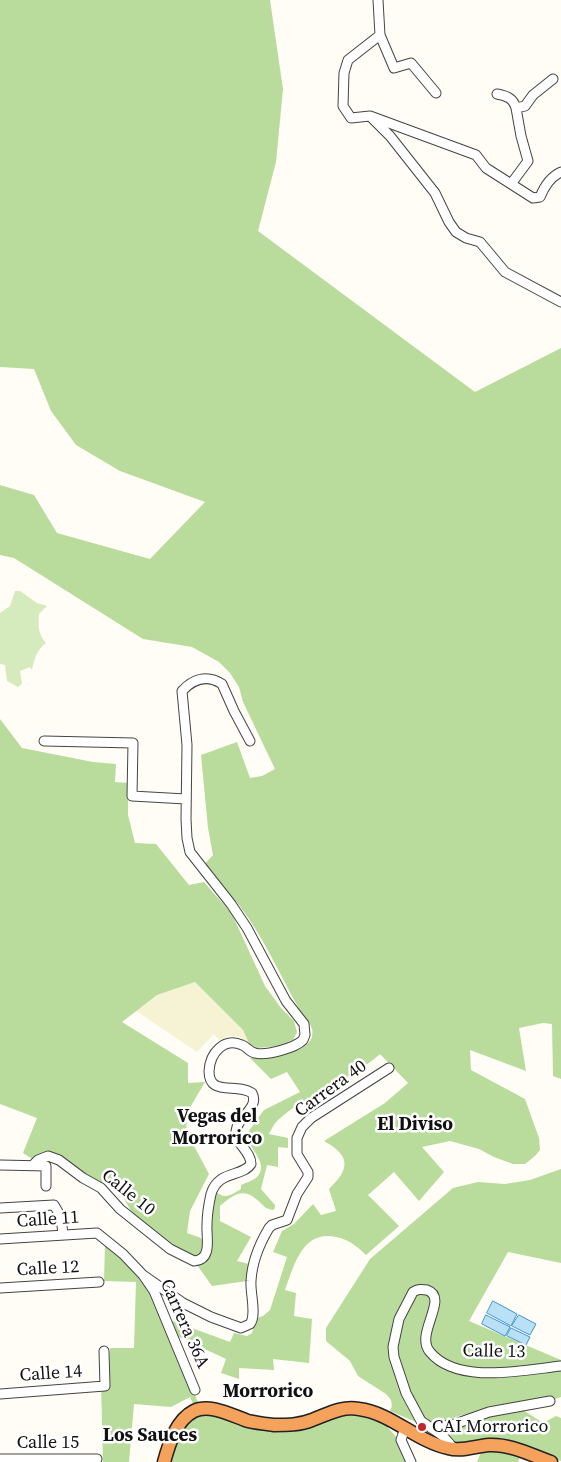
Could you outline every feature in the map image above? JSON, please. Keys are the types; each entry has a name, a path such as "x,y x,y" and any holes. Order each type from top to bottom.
{"highway":[{"path":"164,1462 170,1442 179,1425 191,1412 198,1409 213,1410 258,1423 275,1425 303,1423 339,1409 358,1408 376,1413 437,1445 455,1450 499,1445 551,1462"}],"street":[{"path":"378,0 380,35 394,68 411,63 436,93"},
{"path":"380,35 348,60 344,73 343,106 351,118 370,116 476,155 486,168 533,198 540,197 544,187 555,174 561,172"},
{"path":"516,108 525,106 533,96 553,79"},
{"path":"497,94 507,96 514,101 528,161 511,184"},
{"path":"370,116 390,136 435,193 456,232 466,238 480,242 505,272 561,302"},
{"path":"44,741 133,742 132,796 186,799 187,745 181,697 182,691 187,685 203,678 222,684 234,712 250,741"},
{"name":"Calle 10","path":"33,1166 38,1160 48,1156 60,1160 83,1178 101,1188 120,1209 170,1249 194,1261 203,1258 207,1248 207,1223 214,1187 224,1177 247,1168 250,1164 249,1155 240,1143 236,1132 239,1123 254,1099 252,1093 247,1089 219,1086 212,1083 209,1069 211,1058 222,1045 234,1042 246,1046 255,1053 266,1053 294,1046 300,1043 305,1035 304,1024 286,1001 247,928 231,904 190,852 187,838 186,799"},
{"name":"Carrera 40","path":"143,1275 183,1303 211,1317 241,1328 250,1324 254,1316 251,1280 256,1256 269,1228 272,1225 287,1220 297,1194 308,1177 308,1172 297,1154 299,1132 311,1118 389,1068"},
{"name":"Calle 10","path":"0,1165 46,1166 46,1186"},
{"path":"0,1208 54,1205 61,1217 63,1235"},
{"name":"Calle 11","path":"0,1239 97,1233"},
{"name":"Carrera 36A","path":"97,1233 120,1251 143,1275 154,1291 195,1390"},
{"name":"Calle 12","path":"0,1288 99,1282"},
{"name":"Calle 13","path":"455,1450 444,1436 421,1421 414,1410 406,1393 393,1352 394,1335 399,1319 413,1292 424,1290 431,1292 434,1296 434,1309 426,1331 425,1340 428,1351 441,1363 457,1369 474,1372 511,1372 561,1366"},
{"name":"Calle 14","path":"0,1394 105,1386 104,1351"},
{"path":"431,1428 455,1424 488,1412 550,1401"},
{"path":"404,1428 401,1440 411,1462"},
{"name":"Calle 15","path":"0,1459 97,1459"}],"shaded area":[{"path":"195,982 243,1030 249,1043 238,1036 228,1036 220,1041 214,1034 197,1052 136,1011 157,995"}],"green space":[{"path":"0,0 270,0 283,89 276,162 258,231 475,392 561,348 561,1079 553,1076 552,1024 543,1023 519,1028 526,1071 470,1050 471,1070 525,1099 539,1138 540,1150 525,1164 513,1164 479,1149 450,1141 422,1147 444,1172 419,1201 394,1172 368,1195 399,1226 366,1255 344,1239 324,1236 307,1244 296,1261 285,1290 296,1293 294,1316 312,1319 309,1363 273,1359 274,1370 239,1368 239,1379 221,1373 226,1359 175,1335 170,1320 230,1342 234,1333 247,1336 252,1333 257,1318 270,1310 287,1257 273,1252 282,1231 294,1224 313,1204 321,1215 336,1211 329,1189 341,1175 344,1163 339,1152 324,1141 385,1103 408,1083 380,1054 368,1064 301,1103 277,1121 269,1134 288,1138 288,1148 278,1147 278,1167 267,1165 261,1189 275,1205 275,1208 273,1210 268,1209 251,1195 242,1193 233,1196 220,1206 220,1221 251,1237 237,1261 249,1264 247,1281 212,1286 197,1265 205,1263 210,1256 210,1218 215,1191 228,1196 241,1189 241,1185 256,1178 260,1173 260,1162 246,1135 264,1110 300,1092 287,1072 271,1079 250,1058 275,1056 294,1051 309,1043 312,1037 312,1029 248,917 203,866 213,855 208,828 201,755 237,742 250,778 262,776 275,769 243,702 239,687 230,673 219,662 192,647 143,639 14,558 0,555 0,485 34,495 57,533 150,559 205,502 120,471 76,445 51,411 34,369 0,367"},
{"path":"15,591 20,591 37,603 47,606 39,614 39,630 46,643 38,652 32,670 30,667 20,671 22,684 18,687 7,681 5,665 0,664 0,613 10,606"},
{"path":"0,719 22,748 93,762 116,764 115,782 128,783 128,815 135,843 156,844 189,885 204,882 232,914 265,986 281,1008 294,1021 297,1032 293,1040 279,1046 257,1048 249,1043 243,1030 195,982 157,995 122,1022 188,1063 188,1083 205,1082 188,1111 186,1131 209,1174 190,1211 187,1233 201,1238 204,1243 202,1253 197,1257 193,1257 173,1247 132,1213 116,1184 103,1185 51,1152 39,1155 34,1160 23,1153 37,1118 0,1104"},
{"path":"561,1169 561,1263 508,1252 469,1321 561,1360 561,1397 550,1401 548,1398 459,1416 434,1424 416,1422 390,1411 392,1406 391,1400 386,1394 358,1376 350,1361 326,1341 326,1328 370,1259 453,1188 478,1182 505,1184 530,1180"},
{"path":"105,1244 125,1260 153,1291 199,1405 194,1406 190,1397 171,1407 134,1404 129,1462 103,1462 101,1383 109,1383 110,1348 134,1348 136,1282 104,1281"},
{"path":"520,1408 543,1423 556,1416 561,1418 561,1461 521,1445 459,1447 440,1429 481,1417"},
{"path":"202,1414 243,1423 342,1415 362,1417 384,1423 398,1439 408,1462 171,1462 181,1434 189,1422"},
{"path":"487,1449 521,1455 518,1462 477,1462 481,1452"}],"water":[{"path":"493,1301 517,1314 511,1326 487,1313"},
{"path":"486,1315 510,1327 505,1336 482,1324"},
{"path":"519,1315 536,1324 530,1335 512,1326"},
{"path":"511,1328 530,1337 526,1345 507,1336"}],"place":[{"name":"CAI Morrorico","path":"422,1427"}],"district":[{"name":"El Diviso","path":"415,1125"},
{"name":"Vegas del Morrorico","path":"217,1128"},
{"name":"Morrorico","path":"268,1392"},
{"name":"Los Sauces","path":"150,1436"}]}
